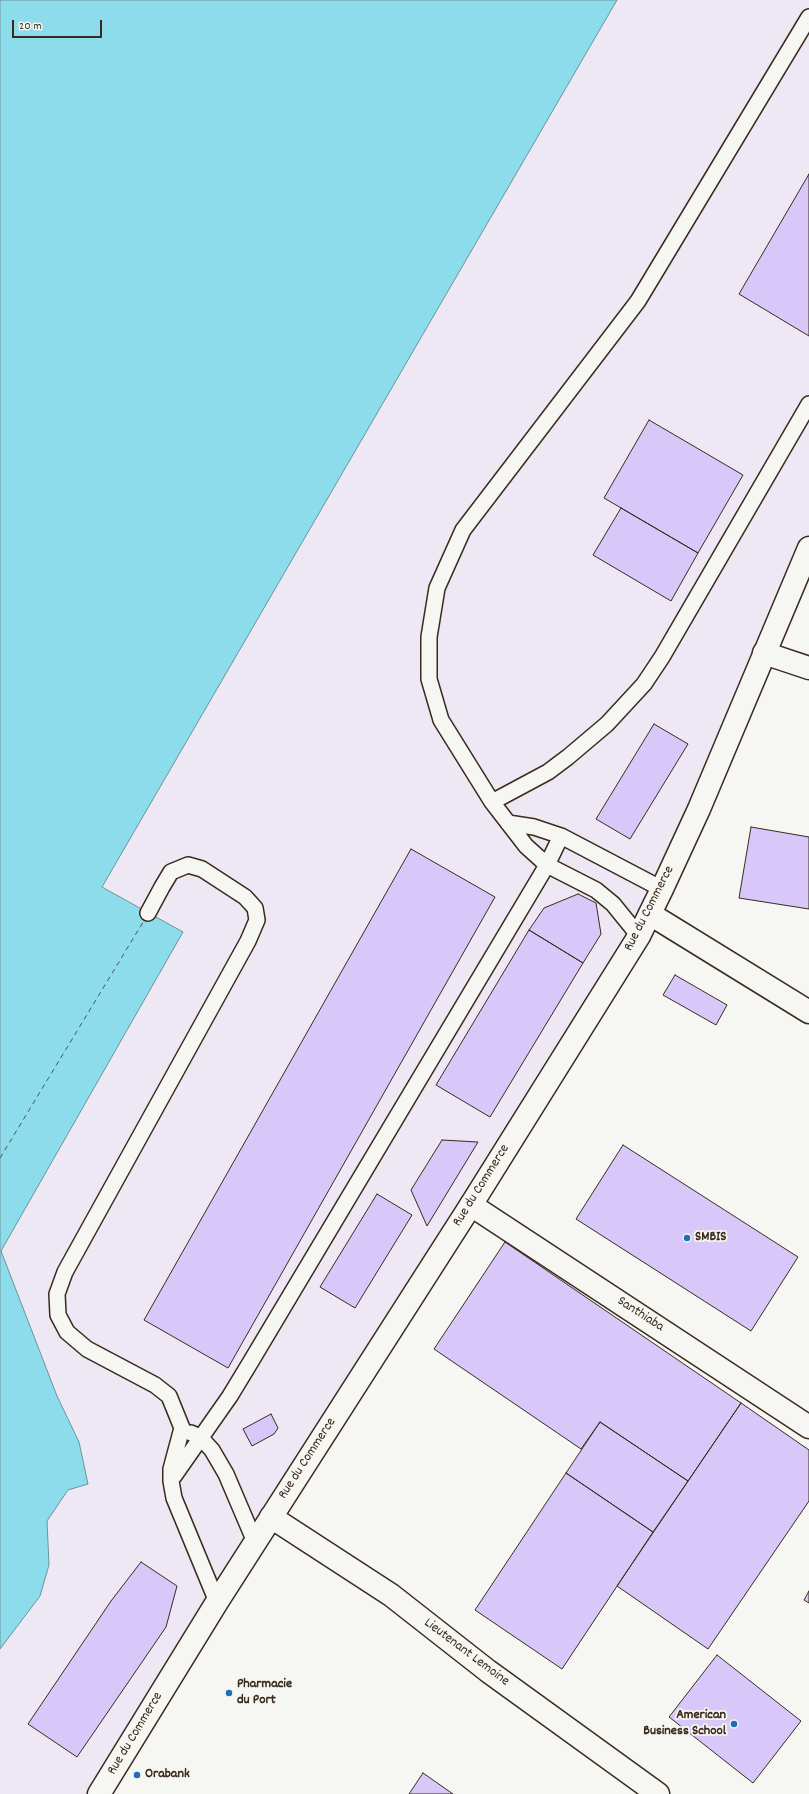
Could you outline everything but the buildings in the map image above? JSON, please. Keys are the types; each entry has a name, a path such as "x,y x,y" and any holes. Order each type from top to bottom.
{"street":[{"name":"Rue du Commerce","path":"99,1794 216,1602 256,1542 471,1205 639,936 699,808 809,548"},
{"path":"764,653 809,668"},
{"path":"650,914 809,1012"},
{"name":"Santhiaba","path":"471,1205 809,1427"},
{"name":"Lieutenant Lemoine","path":"271,1517 391,1595 488,1671 658,1794"}],"lane":[{"path":"639,936 613,904 596,890 547,865 526,846 492,802 441,720 429,680 429,637 437,588 463,530 638,301 809,17"},
{"path":"492,802 548,772 568,757 607,724 644,684 662,657 809,404"},
{"path":"508,823 534,827 561,836 662,889"},
{"path":"171,1481 230,1396 250,1363 547,865 561,836"},
{"path":"148,914 171,872 188,865 202,869 245,897 255,908 257,920 248,941 65,1272 57,1294 58,1315 67,1332 87,1349 155,1385 169,1396 182,1428 171,1469 171,1481 174,1498 216,1602"},
{"path":"182,1428 200,1438 212,1450 226,1474 256,1542"}],"shaded area":[{"path":"302,0 809,0 809,548 662,889 99,1794 0,1794 0,543"}],"water":[{"path":"0,0 617,0 102,887 183,932 1,1251 57,1396 79,1442 88,1484 68,1490 47,1521 49,1565 40,1596 0,1649"}],"ferry route":[{"path":"0,1158 145,919"}],"place":[{"name":"SMBIS","path":"687,1238"},
{"name":"Pharmacie du Port","path":"229,1693"},
{"name":"American Business School","path":"734,1724"},
{"name":"Orabank","path":"137,1775"}]}
